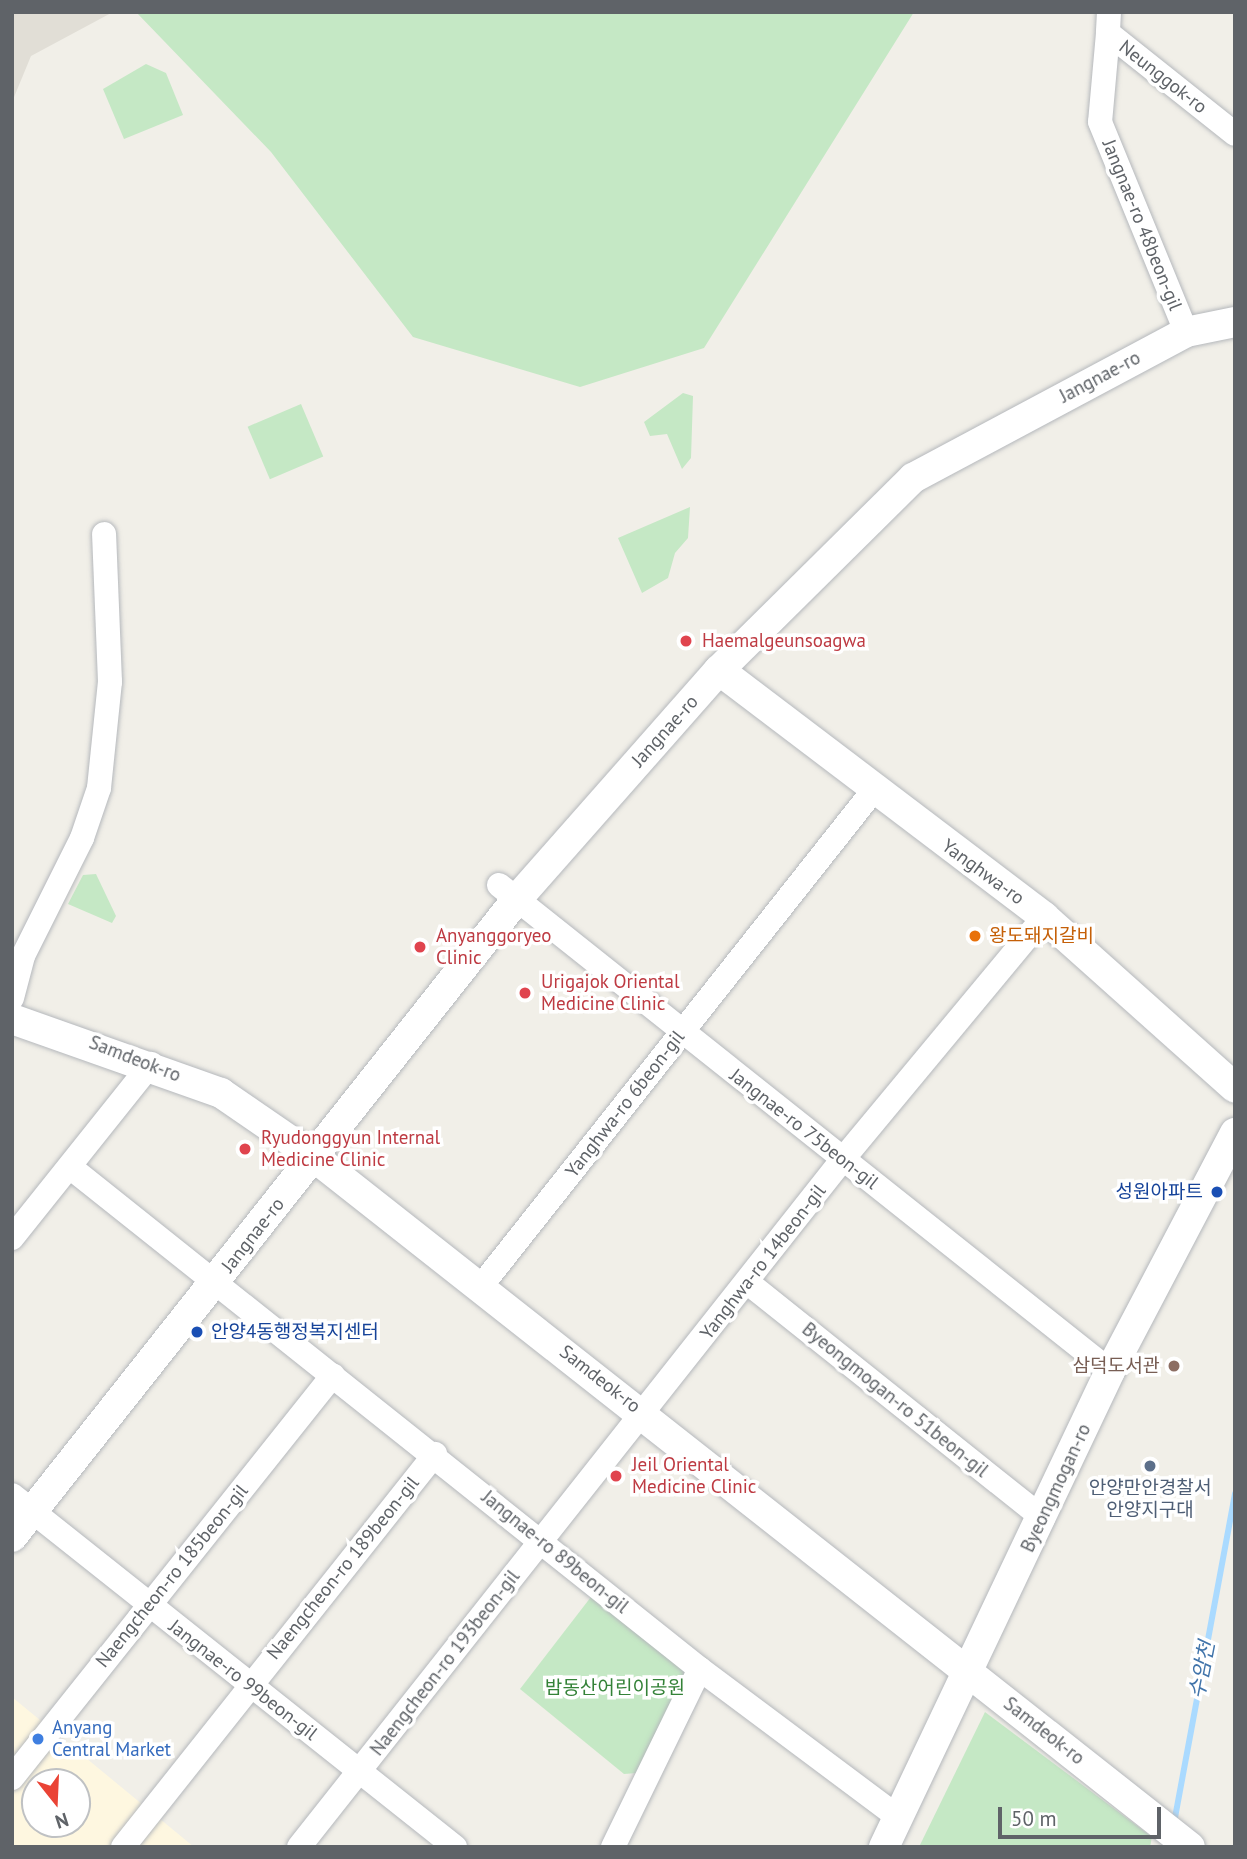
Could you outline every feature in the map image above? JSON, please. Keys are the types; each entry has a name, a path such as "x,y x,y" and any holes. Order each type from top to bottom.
{"street":[{"name":"Neunggok-ro","path":"1109,23 1235,134"},
{"name":"Jangnae-ro 48beon-gil","path":"1109,23 1100,122 1186,332"},
{"name":"Jangnae-ro","path":"12,1537 23,1503 214,1284 314,1157 508,892 719,670 913,478 1186,332 1235,322"},
{"path":"12,998 23,956 82,838 99,788 110,682 104,534"},
{"name":"Yanghwa-ro","path":"719,670 873,791 1044,917 1235,1088"},
{"name":"Yanghwa-ro 6beon-gil","path":"482,1285 873,791"},
{"name":"Jangnae-ro 75beon-gil","path":"508,892 681,1033 1110,1371"},
{"name":"Yanghwa-ro 14beon-gil","path":"645,1414 843,1159 1044,917"},
{"name":"Samdeok-ro","path":"12,1019 151,1064 221,1093 314,1157 482,1285 1190,1847"},
{"path":"12,1238 151,1064"},
{"name":"Byeongmogan-ro","path":"884,1847 1043,1518 1110,1371 1235,1133"},
{"name":"Jangnae-ro","path":"70,1167 214,1284"},
{"name":"Byeongmogan-ro 51beon-gil","path":"747,1282 1043,1518"},
{"name":"Jangnae-ro 89beon-gil","path":"214,1284 435,1454 700,1669 898,1817"},
{"name":"Naengcheon-ro 185beon-gil","path":"12,1779 333,1375"},
{"name":"Naengcheon-ro 193beon-gil","path":"299,1847 645,1414"},
{"name":"Naengcheon-ro 189beon-gil","path":"123,1847 248,1686 435,1454"},
{"name":"Jangnae-ro 99beon-gil","path":"23,1503 248,1686 456,1847"},
{"path":"612,1847 700,1669"}],"shaded area":[{"path":"12,12 113,12 31,56 12,102"},
{"name":"Anyang Central Market","path":"12,1697 194,1847 12,1847"}],"green space":[{"path":"136,12 914,12 704,348 580,387 413,337 271,152"},
{"path":"146,64 166,73 183,115 124,139 103,89"},
{"path":"683,393 693,396 691,458 682,469 667,434 650,436 644,422"},
{"path":"301,404 323,456 270,479 248,427"},
{"path":"690,507 688,538 675,553 668,578 642,593 618,538"},
{"path":"96,874 116,916 112,923 68,904 83,875"},
{"name":"밤동산어린이공원","path":"594,1593 684,1667 688,1680 637,1773 624,1774 520,1689"},
{"path":"985,1712 1152,1837 1150,1847 919,1847"}],"waterway":[{"name":"수암천","path":"1174,1823 1235,1494"}],"place":[{"name":"Haemalgeunsoagwa","path":"686,641"},
{"name":"왕도돼지갈비","path":"975,936"},
{"name":"Anyanggoryeo Clinic","path":"420,947"},
{"name":"Urigajok Oriental Medicine Clinic","path":"525,993"},
{"name":"Ryudonggyun Internal Medicine Clinic","path":"245,1149"},
{"name":"성원아파트","path":"1217,1192"},
{"name":"안양4동행정복지센터","path":"197,1332"},
{"name":"삼덕도서관","path":"1174,1366"},
{"name":"안양만안경찰서 안양지구대","path":"1150,1466"},
{"name":"Jeil Oriental Medicine Clinic","path":"616,1476"},
{"name":"Anyang Central Market","path":"38,1739"}]}
